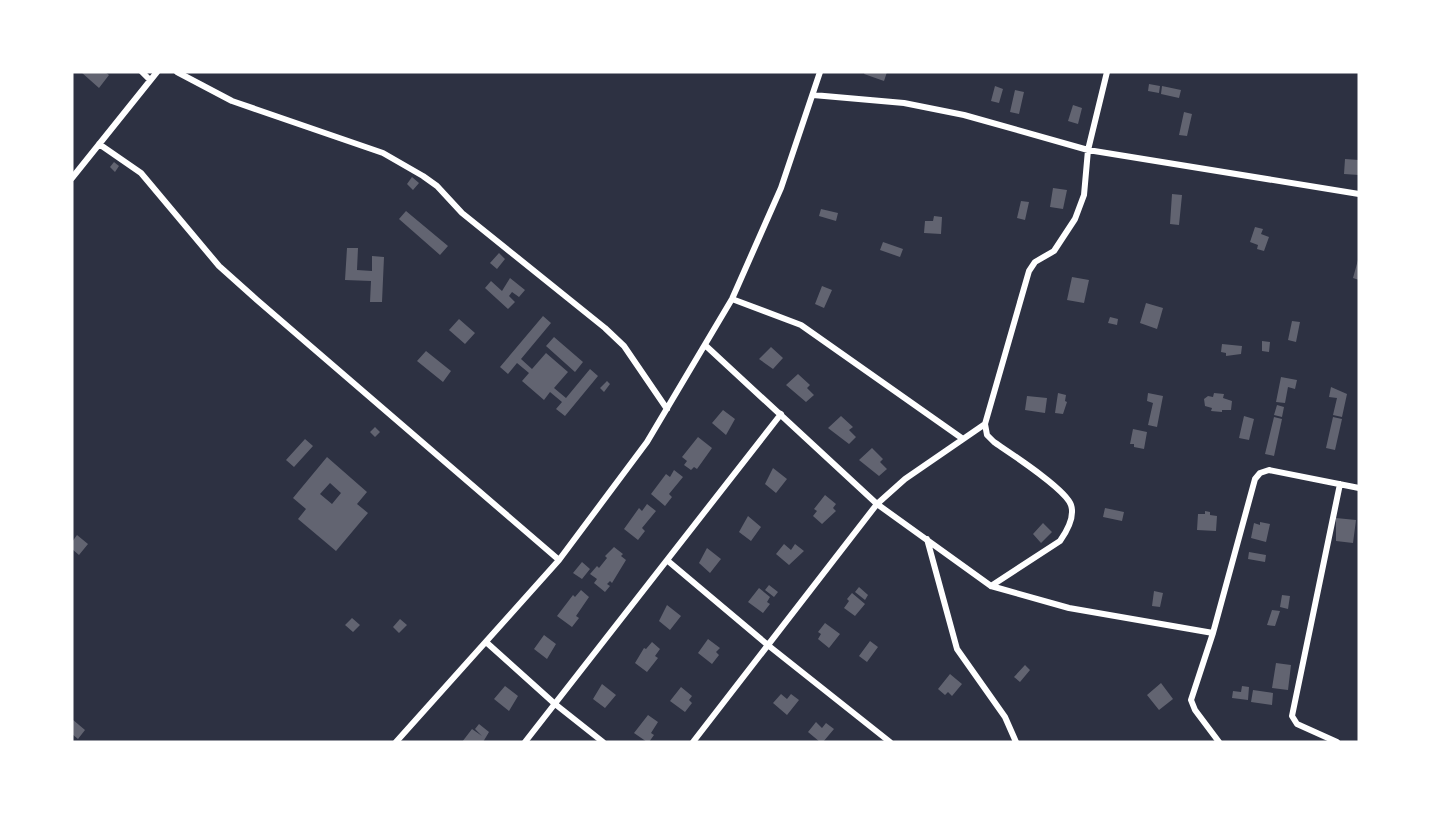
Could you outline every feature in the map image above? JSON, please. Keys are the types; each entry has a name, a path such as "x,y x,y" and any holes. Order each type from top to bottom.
{"street":[{"path":"142,72 150,80"},
{"path":"72,178 157,72"},
{"path":"177,72 232,101 383,153 438,186 462,213 624,346 667,409"},
{"path":"396,742 559,560 647,442 732,299 781,188 820,72"},
{"path":"991,586 1060,541 1067,531 1073,513 1067,497 994,442 987,435 985,424 1029,271 1035,262 1054,251 1075,219 1084,195 1088,150 1107,72"},
{"path":"813,95 904,103 964,115 1088,150 1359,194"},
{"path":"99,144 141,173 219,266 247,292 559,560"},
{"path":"732,299 801,325 963,439"},
{"path":"705,345 877,504 991,586 1069,608 1213,633"},
{"path":"525,742 781,414"},
{"path":"693,742 877,504 905,480 985,424"},
{"path":"1219,742 1195,710 1191,700 1213,633 1255,479 1260,473 1269,470 1359,488"},
{"path":"1337,742 1297,724 1292,716 1340,484"},
{"path":"927,539 957,649 1005,717 1016,742"},
{"path":"668,561 890,742"},
{"path":"486,642 555,704 603,742"}],"building":[{"path":"81,72 105,72 109,75 99,88"},
{"path":"887,72 884,81 864,74"},
{"path":"1149,84 1160,86 1159,93 1148,91"},
{"path":"995,86 1003,89 999,103 991,101"},
{"path":"1162,86 1181,90 1179,98 1161,94"},
{"path":"1015,90 1024,92 1019,114 1010,112"},
{"path":"1073,105 1082,108 1078,124 1068,121"},
{"path":"1184,112 1192,114 1187,136 1179,135"},
{"path":"1345,159 1359,160 1359,175 1344,174"},
{"path":"114,162 119,166 115,172 110,167"},
{"path":"412,177 419,183 413,190 407,184"},
{"path":"1053,188 1067,190 1063,209 1050,207"},
{"path":"1172,194 1182,195 1179,225 1170,224"},
{"path":"1021,201 1029,202 1025,220 1017,218"},
{"path":"821,209 838,213 836,221 819,216"},
{"path":"406,211 448,246 440,255 399,219"},
{"path":"934,216 942,217 941,234 924,233 925,221 933,221"},
{"path":"1255,227 1263,229 1261,234 1269,237 1264,251 1257,249 1258,245 1250,242"},
{"path":"883,242 903,249 900,257 880,250"},
{"path":"347,248 358,248 357,270 372,271 372,256 384,257 382,302 370,302 371,281 345,280"},
{"path":"499,253 505,259 497,269 490,263"},
{"path":"1359,260 1359,280 1353,278"},
{"path":"1072,277 1089,280 1084,303 1067,300"},
{"path":"510,278 525,290 519,297 512,292 509,296 515,302 508,309 485,288 491,281 502,291"},
{"path":"822,286 832,290 824,308 815,304"},
{"path":"1146,303 1163,308 1157,329 1140,323"},
{"path":"543,316 551,323 521,359 532,369 546,353 568,372 554,388 566,398 590,369 598,376 565,416 556,409 562,402 550,392 544,400 522,381 529,373 517,363 508,374 500,367"},
{"path":"1110,317 1118,319 1117,325 1108,323"},
{"path":"459,319 475,333 465,344 449,330"},
{"path":"1292,321 1300,322 1296,342 1288,340"},
{"path":"554,337 583,362 575,372 546,346"},
{"path":"1262,341 1270,342 1269,352 1262,351"},
{"path":"1222,344 1242,346 1241,354 1226,356 1226,353 1221,352"},
{"path":"771,347 783,358 773,369 759,359"},
{"path":"426,351 451,371 443,382 417,361"},
{"path":"798,374 810,385 807,388 814,395 806,402 786,385"},
{"path":"1281,377 1297,380 1295,389 1288,387 1285,403 1276,402"},
{"path":"607,381 610,384 604,392 600,388"},
{"path":"1331,387 1347,394 1342,417 1333,415 1337,398 1329,397"},
{"path":"1058,393 1066,395 1063,414 1055,413"},
{"path":"1148,393 1163,396 1157,427 1148,425 1153,403 1147,401"},
{"path":"1214,393 1224,394 1223,398 1232,401 1231,410 1211,411 1212,408 1205,406 1204,399 1213,397"},
{"path":"1027,396 1047,398 1045,413 1025,410"},
{"path":"1277,405 1284,407 1282,417 1274,415"},
{"path":"723,410 735,419 726,435 712,423"},
{"path":"841,416 853,427 849,430 856,437 849,444 828,428"},
{"path":"1244,416 1254,419 1249,440 1239,438"},
{"path":"1274,417 1282,419 1274,456 1265,454"},
{"path":"1333,417 1342,419 1335,450 1326,448"},
{"path":"375,427 380,432 375,437 370,432"},
{"path":"1133,429 1147,432 1144,449 1130,444"},
{"path":"698,437 712,448 697,469 694,467 691,470 684,465 687,461 682,457"},
{"path":"305,439 313,446 294,467 286,460"},
{"path":"872,448 883,459 880,462 887,469 879,476 859,460"},
{"path":"327,457 367,492 357,504 368,513 336,551 298,519 306,509 293,498","holes":["330,483 341,493 332,504 320,494"]},
{"path":"773,468 787,479 776,493 765,484"},
{"path":"674,470 683,477 669,494 672,497 665,506 651,494 666,474 670,477"},
{"path":"825,495 836,504 833,508 836,511 822,524 813,516 817,511 814,509"},
{"path":"647,504 656,511 642,528 645,531 638,540 624,529 639,508 642,511"},
{"path":"1105,508 1124,512 1122,521 1103,517"},
{"path":"1205,511 1217,516 1216,531 1197,530 1198,514 1205,514"},
{"path":"748,516 761,527 751,541 739,532"},
{"path":"1336,518 1356,520 1353,543 1336,541"},
{"path":"1260,522 1270,524 1266,542 1251,538 1254,523 1260,525"},
{"path":"1043,523 1052,532 1041,543 1033,534"},
{"path":"77,535 88,544 79,555 72,549 72,542"},
{"path":"784,544 791,550 795,544 804,551 789,565 776,554"},
{"path":"614,547 626,560 612,583 610,581 607,584 610,586 605,592 594,583 597,579 590,574 597,566 599,568"},
{"path":"707,548 721,559 710,573 699,563"},
{"path":"1249,552 1266,555 1265,562 1248,559"},
{"path":"582,562 590,569 582,579 573,573"},
{"path":"769,585 778,592 774,597 765,590"},
{"path":"859,587 868,595 865,600 855,592"},
{"path":"759,588 770,597 767,602 770,604 763,613 748,602"},
{"path":"581,590 589,597 572,627 557,616 573,595 575,597"},
{"path":"1154,591 1163,593 1160,607 1152,606"},
{"path":"852,593 865,604 855,616 844,608"},
{"path":"1282,595 1290,596 1288,609 1280,607"},
{"path":"667,605 681,616 670,630 659,621"},
{"path":"1272,610 1280,611 1275,626 1267,625"},
{"path":"352,618 360,625 353,632 345,625"},
{"path":"400,619 407,625 399,633 393,627"},
{"path":"825,623 840,634 829,648 818,639 821,634 818,632"},
{"path":"544,635 556,644 547,659 534,649"},
{"path":"708,639 720,648 716,652 719,655 712,664 698,653"},
{"path":"870,641 878,647 867,662 859,656"},
{"path":"652,642 660,649 655,656 658,658 647,672 635,663 644,648"},
{"path":"1276,663 1291,665 1288,690 1272,688"},
{"path":"1025,665 1030,670 1020,682 1014,677"},
{"path":"950,674 962,684 952,696 948,692 945,695 938,689"},
{"path":"1161,683 1173,699 1159,710 1147,695"},
{"path":"602,684 616,695 605,708 593,699"},
{"path":"505,686 518,696 509,711 494,699"},
{"path":"1242,686 1249,687 1248,700 1232,698 1233,691 1241,692"},
{"path":"681,687 692,696 689,700 692,703 685,712 670,701"},
{"path":"1253,690 1273,693 1272,705 1251,702"},
{"path":"781,694 787,699 791,694 799,700 787,715 773,703"},
{"path":"648,715 658,722 651,733 654,735 647,742 634,733"},
{"path":"72,719 85,730 78,739 72,734"},
{"path":"816,722 822,728 826,723 834,729 823,742 808,732"},
{"path":"479,724 489,732 483,742 462,742 472,729 482,736 475,729"}]}
